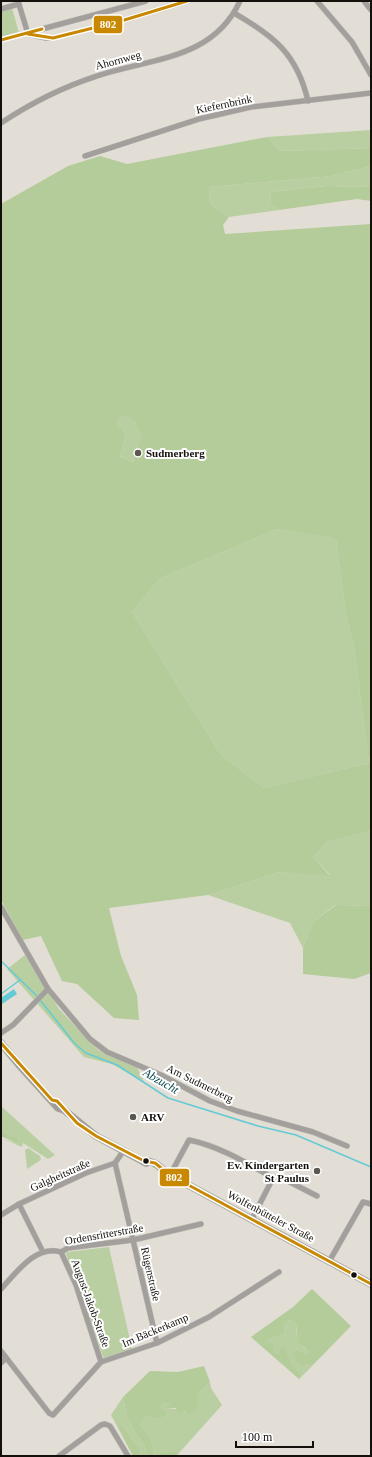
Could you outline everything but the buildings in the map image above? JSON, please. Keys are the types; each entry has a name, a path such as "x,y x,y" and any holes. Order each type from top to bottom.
{"main road":[{"name":"Wolfenbütteler Straße","path":"1,1043 58,1108 64,1110 96,1136 144,1161 150,1166 161,1169 330,1260 371,1284"}],"street":[{"path":"1,40 28,34 33,31 146,1"},
{"path":"28,34 54,38 121,21 187,1"},
{"name":"Ahornweg","path":"1,123 43,97 75,83 192,50 215,36 234,13 240,1"},
{"path":"317,1 352,42 371,75"},
{"path":"364,1 371,10"},
{"path":"1,9 18,3 28,34"},
{"path":"234,13 261,28 274,39 287,54 298,69 304,83 308,100"},
{"name":"Kiefernbrink","path":"85,156 199,119 251,107 371,93"},
{"name":"Am Sudmerberg","path":"1,907 48,989 90,1039 107,1052 161,1075 210,1102 237,1112 313,1132 347,1146"},
{"path":"1,1033 13,1025 48,989"},
{"path":"170,1175 189,1140 207,1144 247,1163 273,1178"},
{"path":"115,1163 124,1150"},
{"name":"Galgheitstraße","path":"1,1215 19,1204 86,1173 115,1163"},
{"name":"Rügenstraße","path":"115,1163 157,1343"},
{"path":"252,1219 273,1178 278,1176 317,1196"},
{"path":"330,1260 363,1202 371,1204"},
{"path":"1,1289 29,1260 43,1252 19,1204"},
{"name":"Ordensritterstraße","path":"43,1252 54,1250 61,1252 68,1248 133,1240 201,1224"},
{"name":"August-Jakob-Straße","path":"61,1252 76,1285 101,1362"},
{"name":"Im Bäckerkamp","path":"6,1358 49,1413 55,1413 101,1362 157,1343 209,1317 279,1272"},
{"path":"1,1351 6,1358 1,1363"},
{"path":"59,1456 101,1425 105,1424 110,1426 128,1456"}],"green space":[{"path":"12,8 19,33 1,38 1,11"},
{"path":"371,130 371,148 279,151 267,137"},
{"path":"267,137 279,151 371,148 371,166 332,176 209,187 210,204 229,217 223,225 225,234 371,224 371,831 327,842 313,857 330,876 280,872 208,895 109,908 121,956 137,995 139,1020 114,1018 77,984 62,981 41,936 23,940 1,900 1,204 68,166 100,156 127,164","holes":["125,416 135,422 141,437 133,462 120,457 126,434 117,424 119,418","277,529 333,538 336,540 346,615 354,646 369,763 264,788 221,755 132,612 159,579"]},
{"path":"371,166 371,187 327,186 271,192 270,204 279,210 229,217 210,204 209,187 332,176"},
{"path":"327,186 371,187 371,201 357,199 279,210 270,204 271,192"},
{"path":"125,416 135,422 141,437 133,462 120,457 126,434 117,424 119,418"},
{"path":"277,529 334,538 336,540 346,615 354,646 369,763 264,788 221,755 132,612 159,579"},
{"path":"371,831 371,906 335,905 313,922 303,948 290,923 208,895 280,872 330,875 313,857 327,842"},
{"path":"336,905 371,906 371,973 354,979 303,974 303,948 313,922"},
{"path":"25,955 59,1009 98,1050 137,1067 144,1082 112,1064 84,1057 7,969"},
{"path":"1,1106 55,1155 48,1159 23,1143 22,1147 1,1138 18,1144 20,1139 1,1131"},
{"path":"1,1131 20,1139 18,1144 1,1136"},
{"path":"28,1148 40,1156 41,1160 27,1169 25,1150"},
{"path":"109,1247 132,1349 104,1359 66,1254 67,1252"},
{"path":"312,1289 351,1326 313,1365 302,1366 295,1359 294,1350 307,1354 308,1351 298,1342 296,1324 290,1320 284,1325 285,1333 266,1340 267,1343 274,1343 273,1351 279,1354 281,1347 285,1347 292,1364 302,1376 299,1379 251,1337 293,1307"},
{"path":"290,1320 296,1324 298,1339 302,1346 308,1351 302,1366 313,1365 302,1376 292,1364 285,1347 279,1354 273,1351 265,1340 285,1333 284,1325"},
{"path":"204,1366 210,1382 197,1395 199,1405 188,1416 185,1410 178,1413 176,1408 166,1408 171,1404 163,1402 163,1404 158,1407 166,1412 166,1415 158,1419 146,1415 140,1425 151,1439 154,1455 169,1451 179,1453 177,1456 148,1456 143,1443 129,1422 123,1397 150,1371 178,1372"},
{"path":"210,1382 211,1388 222,1405 179,1453 169,1451 154,1455 151,1439 140,1425 146,1414 158,1419 158,1407 163,1402 172,1403 167,1408 185,1410 188,1416 197,1395"},
{"path":"123,1397 129,1422 143,1443 148,1456 141,1456 140,1450 123,1426 117,1426 111,1415"},
{"path":"117,1426 123,1426 140,1450 141,1456 133,1456"}],"water":[{"path":"14,989 17,994 2,1004 1,998"}],"waterway":[{"name":"Abzucht","path":"1,961 38,997"},
{"path":"1,994 20,980"},
{"name":"Abzucht","path":"40,1000 75,1044 86,1053 117,1065 168,1098 258,1126 296,1135 371,1167"}],"transit line":[{"name":"802","path":"28,34 53,38 121,21 187,1"},
{"name":"802","path":"1,40 42,29"},
{"name":"802","path":"1,1043 52,1100 57,1101 77,1123 96,1136 144,1161 155,1163 170,1175 371,1284"}],"place":[{"name":"Sudmerberg","path":"138,453"},
{"name":"ARV","path":"133,1117"},
{"name":"Ev. Kindergarten St Paulus","path":"317,1171"}]}
